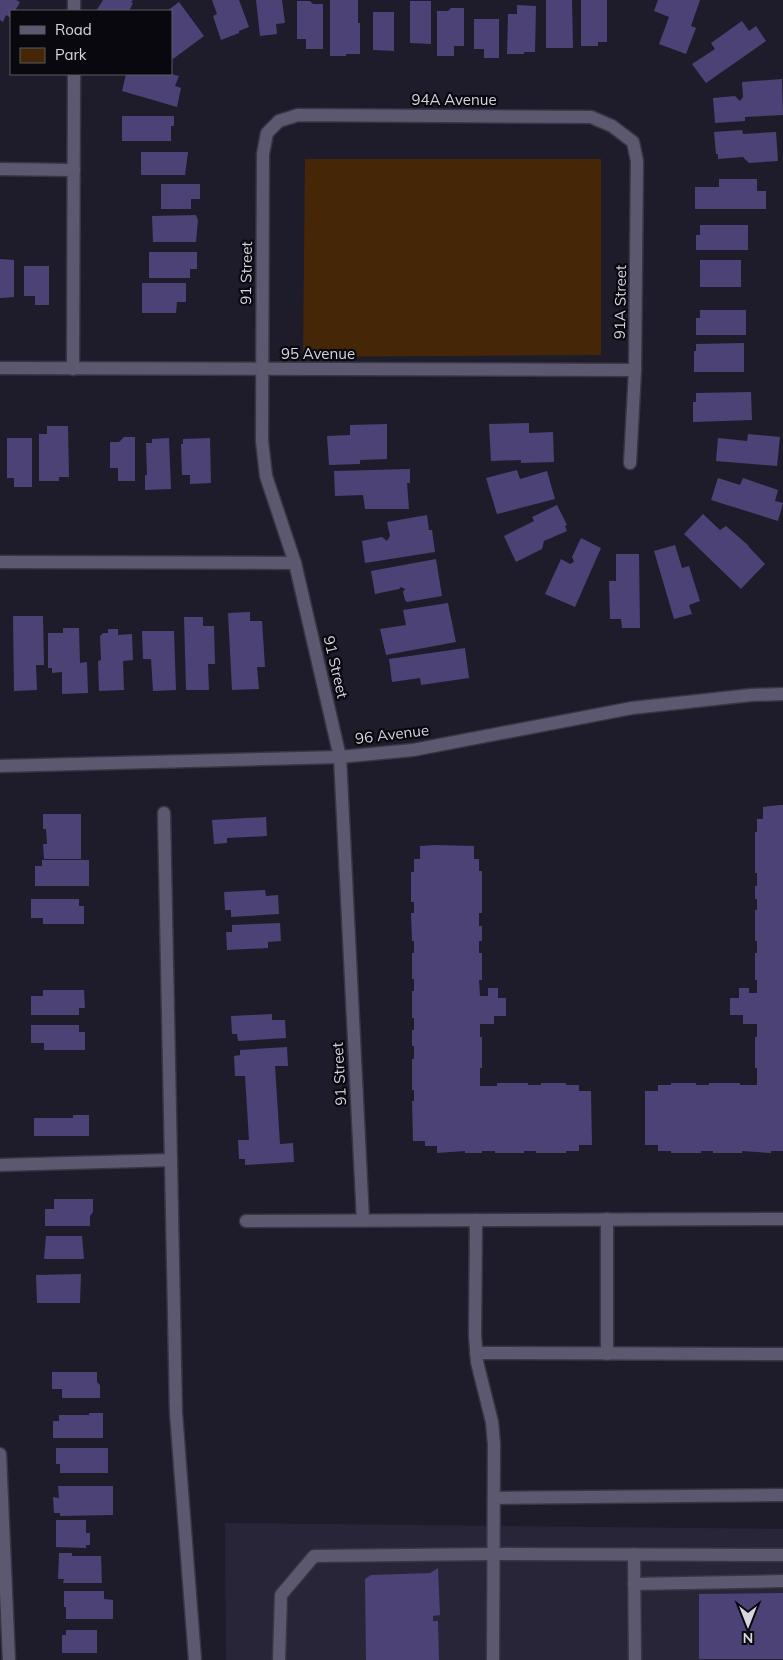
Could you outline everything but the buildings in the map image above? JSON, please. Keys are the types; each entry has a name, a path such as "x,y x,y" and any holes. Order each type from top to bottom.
{"street":[{"path":"74,75 74,369"},
{"name":"94A Avenue","path":"272,129 279,121 298,115 591,116 612,126 633,142"},
{"name":"91 Street","path":"272,129 267,133 263,154 262,441 266,476 295,563 340,757 363,1220"},
{"name":"91A Street","path":"630,463 635,370 637,161 633,142"},
{"path":"0,169 74,170"},
{"name":"95 Avenue","path":"0,368 635,370"},
{"path":"0,562 295,563"},
{"name":"96 Avenue","path":"0,766 340,757 413,750 632,708 751,695 783,694"},
{"path":"164,813 176,1412 195,1660"},
{"path":"0,1165 171,1160"},
{"path":"246,1221 783,1219"},
{"path":"476,1220 476,1353 492,1422 494,1444 493,1660"},
{"path":"607,1220 607,1354"},
{"path":"476,1353 783,1354"},
{"path":"0,1454 9,1660"},
{"path":"494,1498 783,1495"},
{"path":"279,1660 281,1595 314,1556 493,1554 783,1555"},
{"path":"634,1554 635,1660"},
{"path":"634,1584 783,1581"}],"shaded area":[{"path":"225,1523 783,1529 783,1660 226,1660"}],"green space":[{"path":"305,159 601,159 601,355 303,357"}]}
